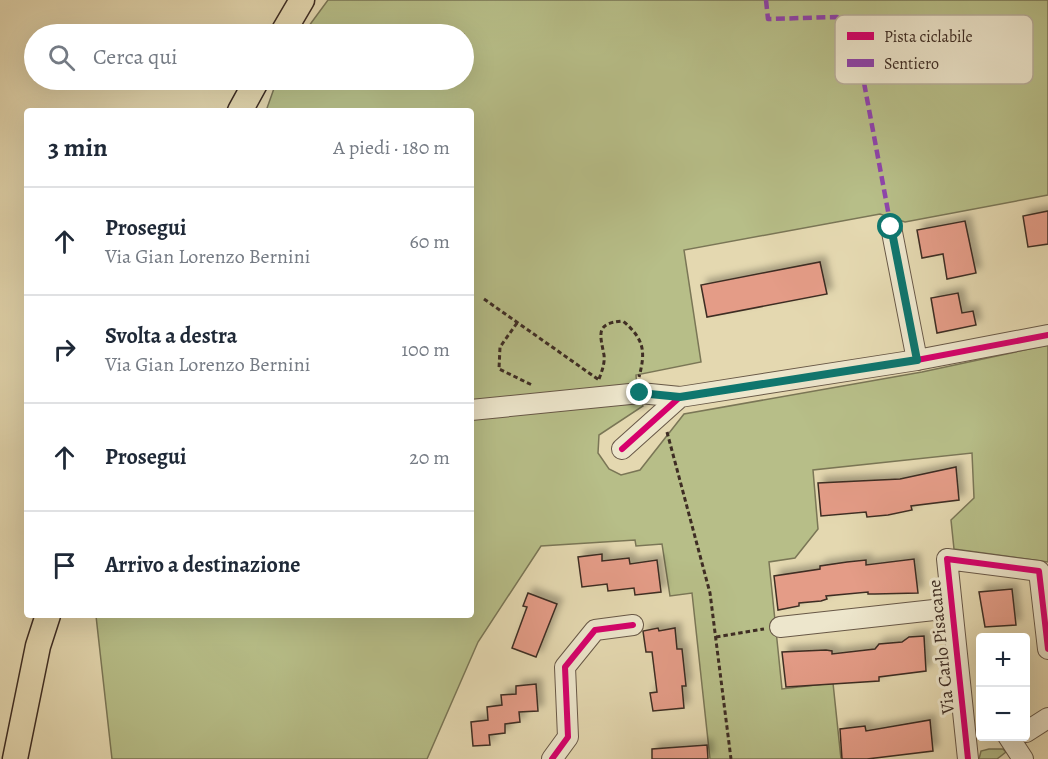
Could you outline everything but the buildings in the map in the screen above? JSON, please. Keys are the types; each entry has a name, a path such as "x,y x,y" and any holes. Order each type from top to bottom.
{"main road":[{"path":"288,24 302,0"},
{"path":"242,108 252,90"},
{"path":"15,759 38,646 47,618"}],"street":[{"path":"891,227 917,360"},
{"path":"474,410 640,393 680,397 917,360 1048,335"},
{"path":"622,449 680,397"},
{"name":"Via Carlo Pisacane","path":"969,759 973,733 952,608 947,559 1040,572 1048,648"},
{"path":"780,627 952,608"},
{"path":"552,759 568,737 565,666 595,630 633,625"},
{"path":"1030,729 1048,718"},
{"path":"1017,741 1023,759"}],"path":[{"path":"484,298 619,395"},
{"path":"591,385 599,380 604,364 599,342 600,333 611,322 623,321 644,345 638,380 640,393"},
{"path":"517,323 500,346 499,369 533,386"},
{"path":"653,420 666,428 710,593 731,759"},
{"path":"716,637 780,627"}],"green space":[{"path":"328,0 1048,0 1048,195 905,222 880,214 684,250 701,362 636,375 637,388 474,405 474,108 267,108 273,90 474,90 474,24 310,24"},
{"path":"1048,345 1048,562 954,549 951,520 974,498 972,453 813,470 818,529 795,558 769,562 782,689 833,683 841,759 710,759 692,593 670,596 662,544 636,546 635,540 541,546 478,642 427,759 112,759 96,618 474,618 474,417 640,400 643,406 599,435 598,453 609,469 621,475 640,470 684,414 922,372"},
{"path":"1003,749 1006,752 997,759 979,759 981,751"}],"marked path":[{"path":"766,0 768,19 835,17"},
{"path":"864,84 891,227"}],"cycle path":[{"path":"622,449 680,397 917,360 1048,335"},
{"path":"968,759 947,559 1039,571 1048,649"},
{"path":"552,759 568,737 565,667 595,630 633,625"}],"route":[{"path":"640,393 680,397 917,360 891,227"}]}
